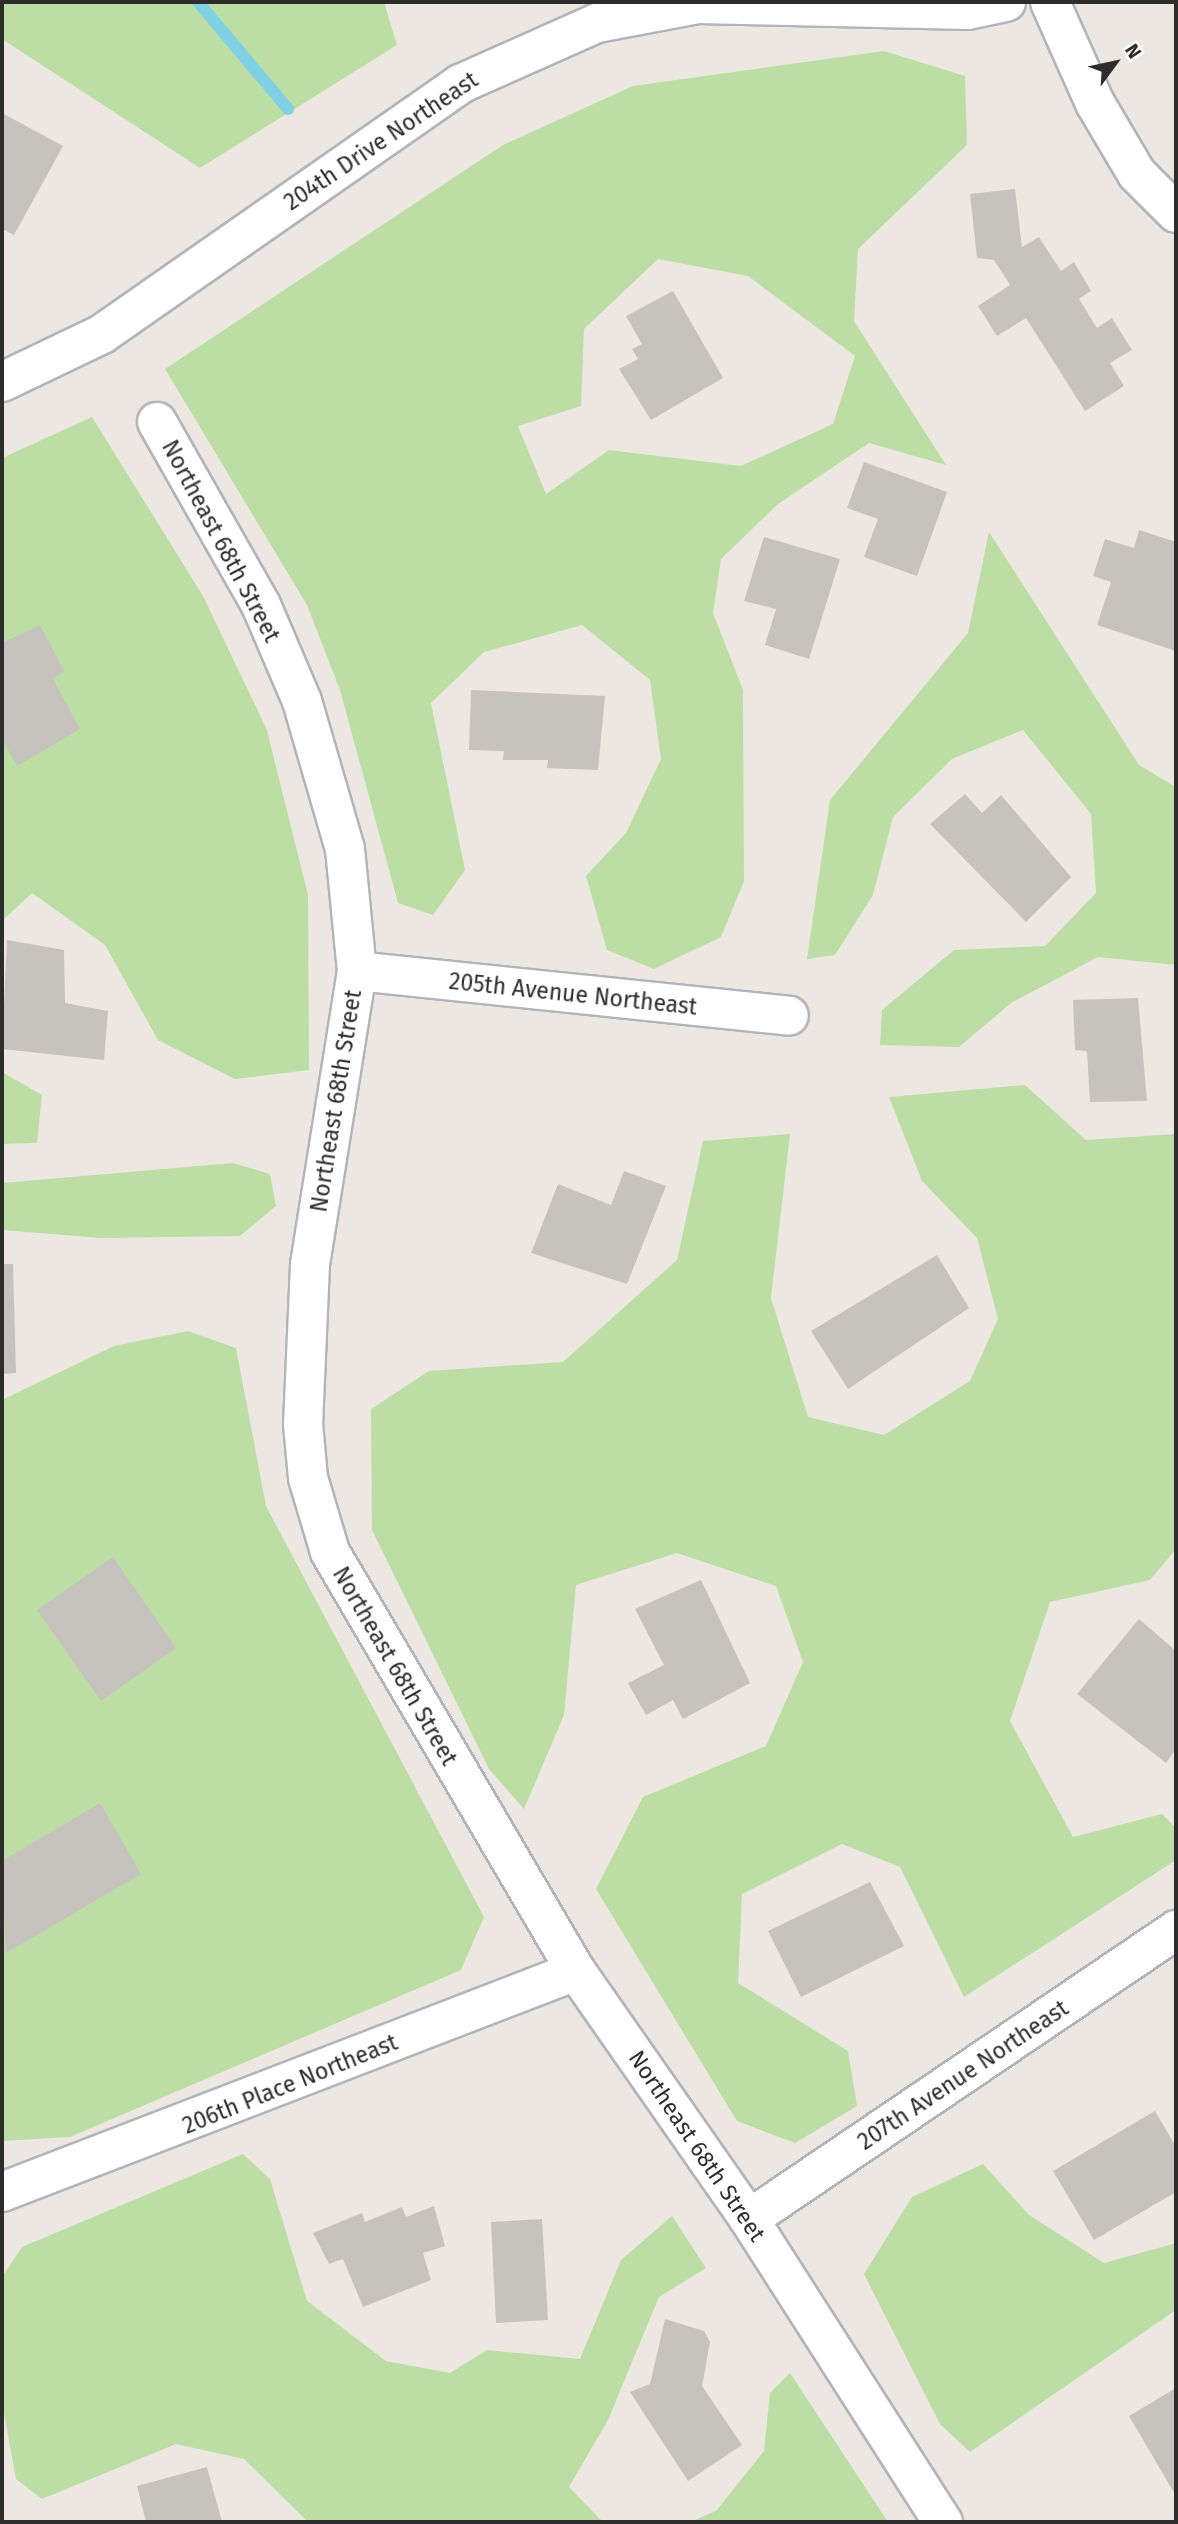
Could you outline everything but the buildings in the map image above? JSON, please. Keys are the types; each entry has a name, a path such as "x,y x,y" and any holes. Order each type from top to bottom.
{"street":[{"name":"204th Drive Northeast","path":"2,382 102,334 460,84 597,23 699,4 968,10 1006,2"},
{"path":"1050,2 1095,103 1137,174 1176,213"},
{"name":"Northeast 68th Street","path":"157,422 261,605 302,701 345,849 357,971 310,1265 303,1424 308,1478 330,1552 356,1605 576,1971 749,2219 943,2522"},
{"name":"205th Avenue Northeast","path":"357,971 789,1016"},
{"name":"207th Avenue Northeast","path":"749,2219 1176,1930"},
{"name":"206th Place Northeast","path":"2,2192 576,1971"}],"green space":[{"path":"2,2 384,2 397,45 200,168 2,39"},
{"path":"884,51 965,76 967,145 858,249 854,321 946,465 869,443 778,504 721,559 713,613 743,690 744,881 721,937 654,969 607,950 586,876 626,833 661,759 650,680 582,625 484,652 431,703 465,870 433,915 398,903 340,690 307,605 165,369 503,145 633,86","holes":["658,259 748,276 855,356 833,424 741,466 609,450 546,494 518,426 581,406 584,329"]},
{"path":"92,417 203,596 267,730 308,895 309,1070 235,1079 158,1040 105,945 32,893 2,921 2,458"},
{"path":"989,532 1139,765 1176,787 1176,965 1098,957 1011,1003 959,1047 880,1045 882,1010 954,950 1045,946 1096,893 1091,814 1023,730 952,759 893,817 873,895 835,955 807,959 830,800 968,633"},
{"path":"2,1072 42,1095 37,1143 2,1144"},
{"path":"1025,1085 1086,1140 1176,1134 1176,1549 1150,1580 1050,1602 1010,1721 1073,1837 1162,1814 1176,1828 1176,1860 964,1997 900,1867 842,1844 742,1894 738,1983 848,2051 857,2106 795,2143 737,2121 596,1889 643,1797 766,1746 803,1662 776,1586 677,1553 576,1585 564,1715 524,1809 489,1769 372,1530 371,1409 429,1371 563,1362 677,1260 703,1141 790,1134 771,1298 808,1417 884,1435 970,1381 998,1319 977,1238 922,1181 889,1097"},
{"path":"233,1163 270,1174 276,1206 240,1236 101,1238 2,1230 2,1183"},
{"path":"188,1331 236,1348 266,1506 484,1917 461,1970 70,2137 2,2141 2,1400 114,1346"},
{"path":"243,2154 270,2179 307,2301 386,2361 450,2373 487,2350 580,2359 621,2260 672,2216 706,2268 659,2297 608,2420 569,2487 603,2522 308,2522 244,2459 176,2444 42,2499 16,2479 2,2402 2,2277 22,2247"},
{"path":"983,2164 1029,2215 1104,2263 1176,2243 1176,2310 970,2452 940,2424 864,2274 912,2197"},
{"path":"790,2373 888,2522 690,2522 716,2511 764,2451 770,2393"}],"waterway":[{"path":"198,2 288,109"}]}
